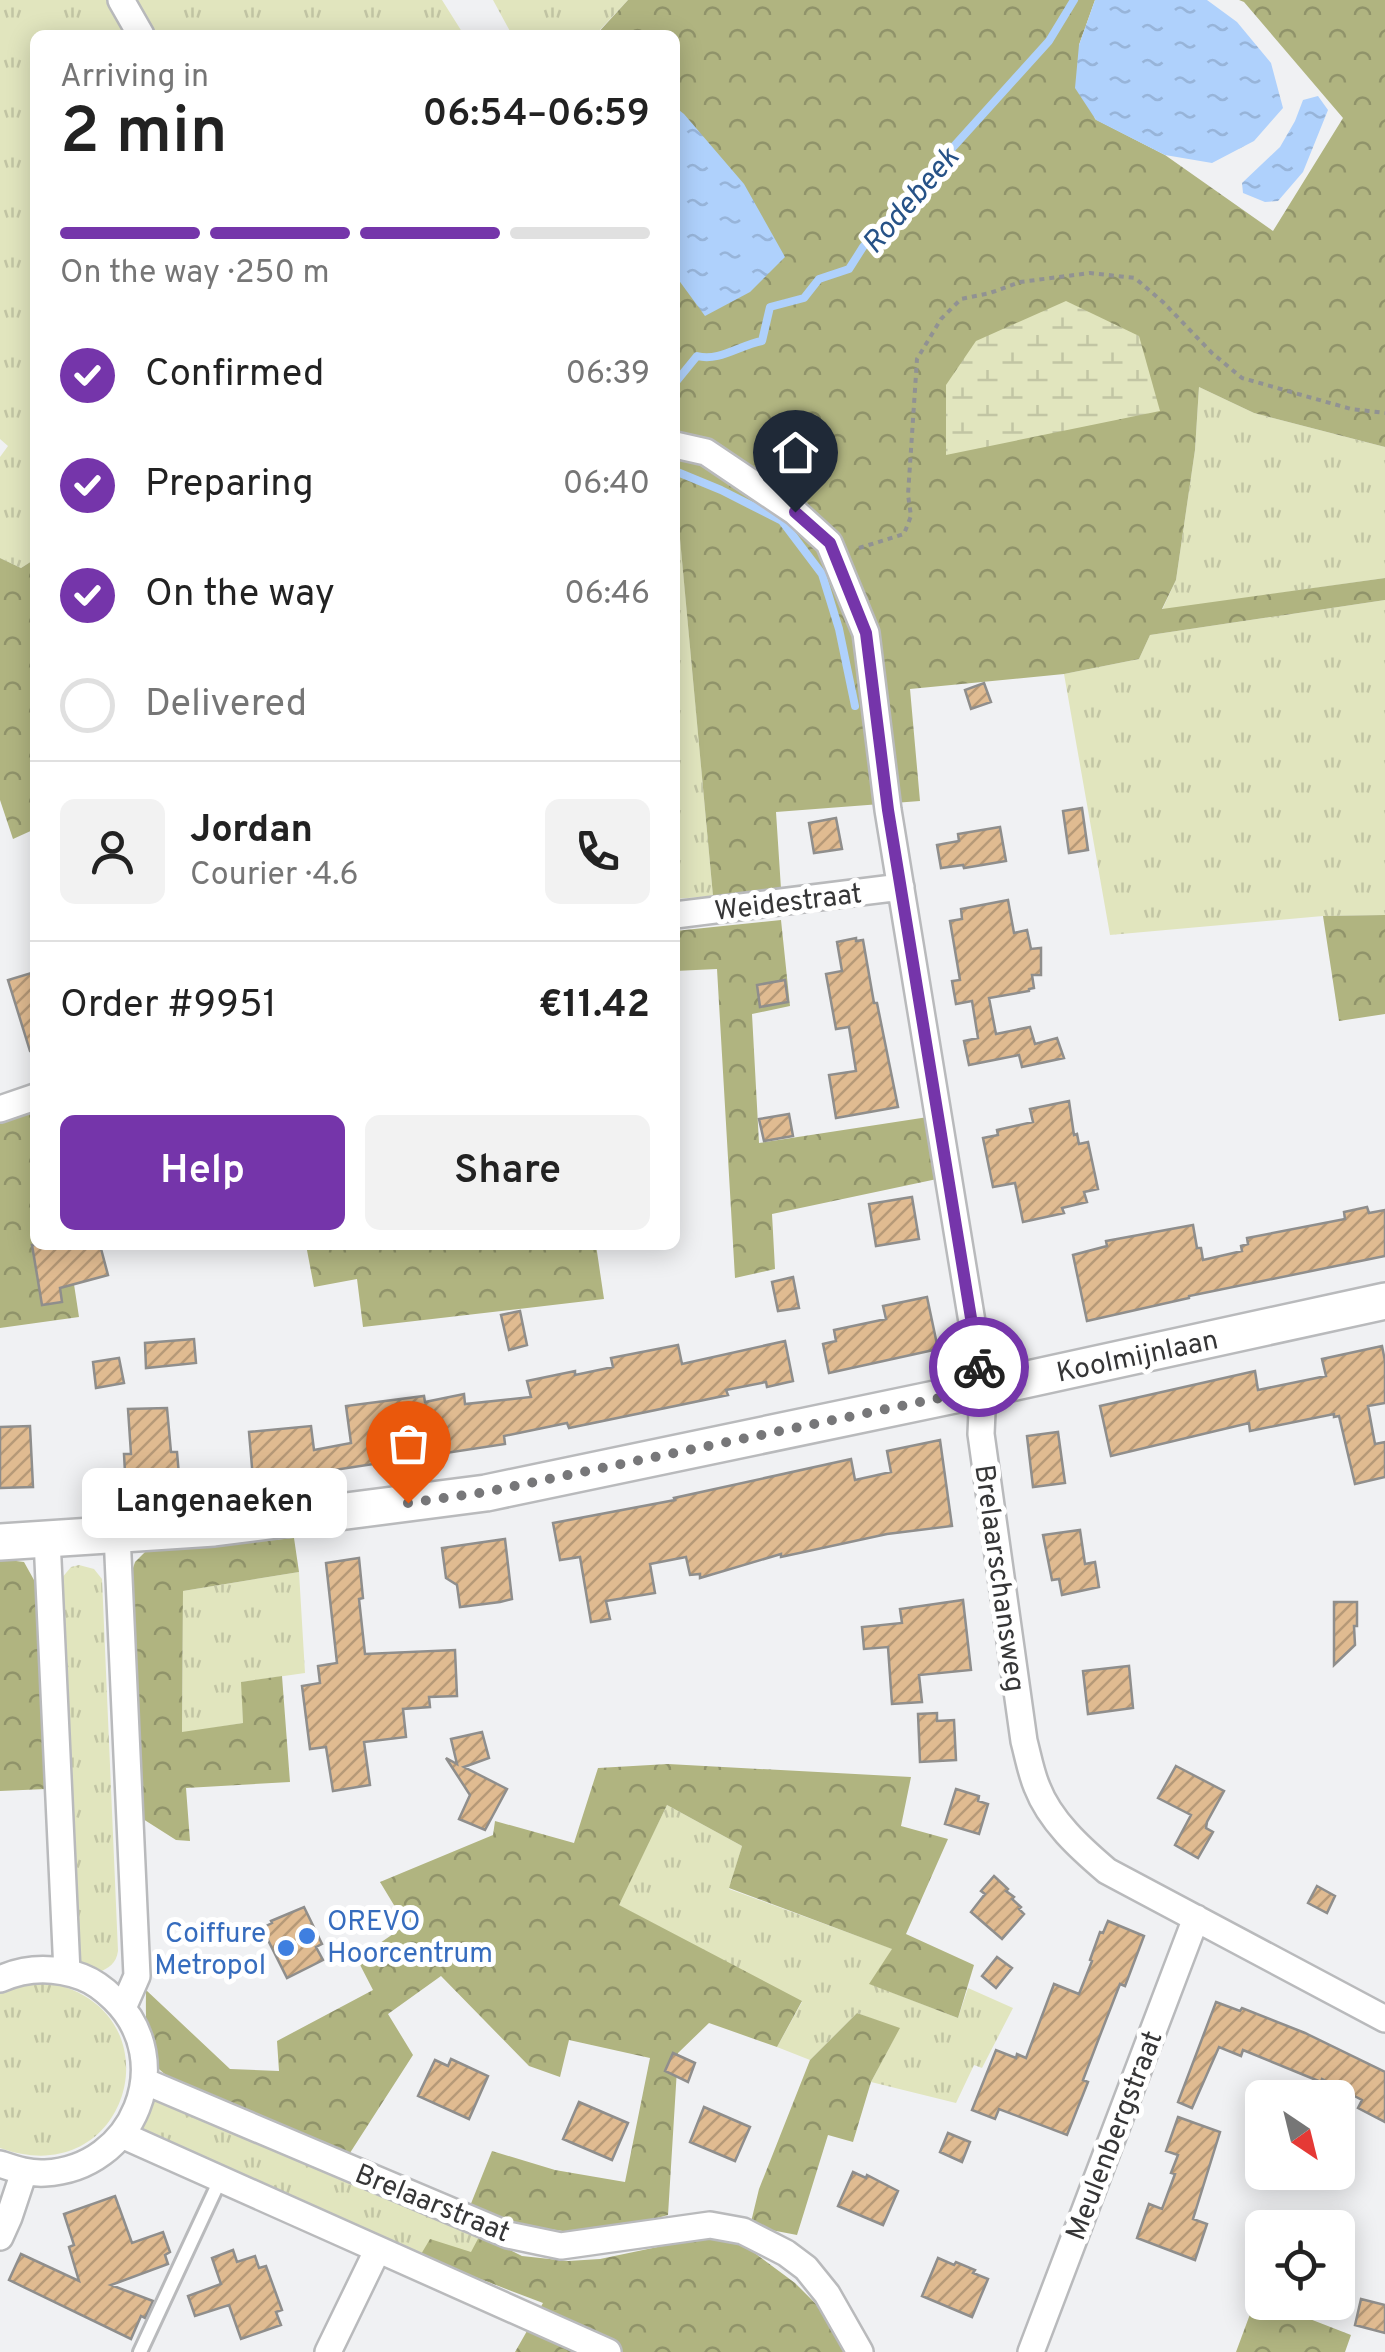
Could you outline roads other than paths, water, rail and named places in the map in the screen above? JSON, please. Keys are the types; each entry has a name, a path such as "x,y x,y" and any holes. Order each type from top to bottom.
{"street":[{"path":"121,0 138,30"},
{"name":"Brelaarschansweg","path":"680,446 706,452 795,512 830,543 866,633 888,810 983,1389 980,1434 1024,1742 1038,1790 1054,1817 1082,1850 1108,1871 1385,2019"},
{"name":"Weidestraat","path":"680,914 901,887"},
{"path":"0,1109 30,1099"},
{"name":"Koolmijnlaan","path":"0,1542 214,1528 486,1492 1385,1301"},
{"path":"117,1534 136,1976 124,2008"},
{"path":"47,1540 67,1972"},
{"name":"Meulenbergstraat","path":"1030,2352 1196,1918"},
{"path":"0,1979 40,1969 67,1972 103,1988 124,2008 137,2030 144,2081 139,2104 122,2135 96,2158 65,2171 43,2173 12,2168 9,2217 0,2237"},
{"name":"Brelaarstraat","path":"144,2081 508,2235 562,2246 710,2225 743,2231 786,2252 806,2268 827,2294 860,2352"},
{"path":"122,2135 608,2352"},
{"path":"328,2352 377,2251"}],"lane":[{"path":"140,2352 220,2180"}],"water":[{"path":"1095,0 1207,0 1237,22 1271,63 1283,108 1254,141 1212,163 1165,155 1096,120 1075,88 1079,45"},
{"path":"1318,96 1328,110 1303,172 1278,201 1265,202 1243,193 1242,183 1280,147 1303,100"},
{"path":"680,111 744,184 785,257 750,292 705,316 680,282"}],"waterway":[{"name":"Rodebeek","path":"680,377 697,356 721,355 762,341 770,307 804,298 819,279 849,269 863,247 1049,41 1074,0"},
{"path":"680,473 782,521 822,574 839,629 855,706"}],"place":[{"name":"Langenaeken","path":"408,1503"},
{"name":"OREVO Hoorcentrum","path":"307,1936"},
{"name":"Coiffure Metropol","path":"286,1948"}]}
